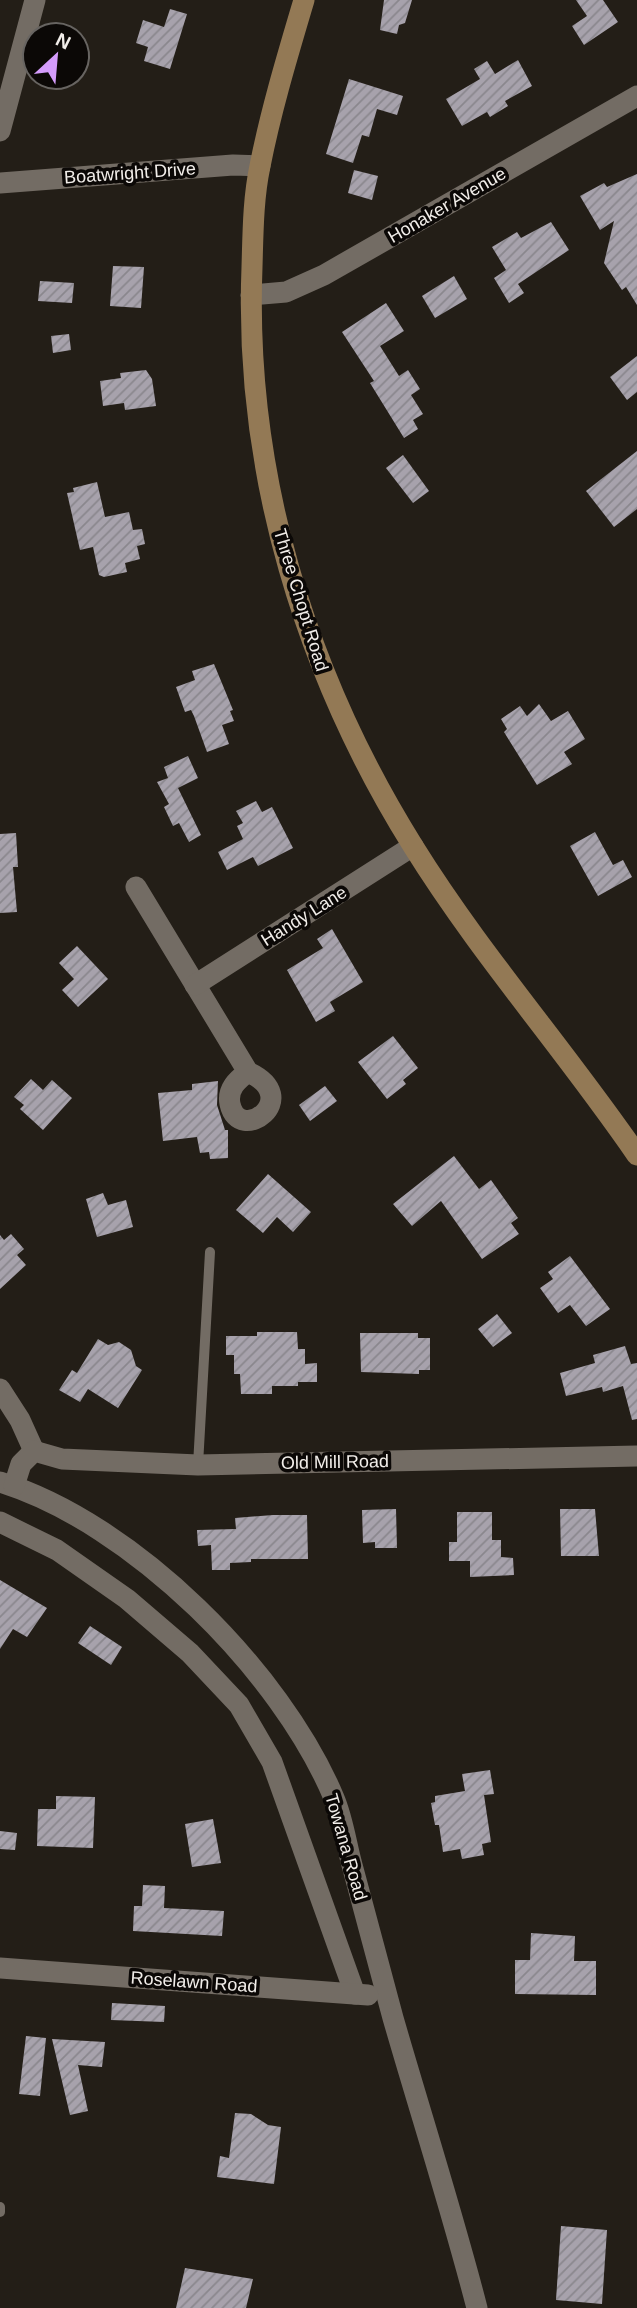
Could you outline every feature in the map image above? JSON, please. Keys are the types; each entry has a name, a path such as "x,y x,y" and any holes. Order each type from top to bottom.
{"main road":[{"name":"Three Chopt Road","path":"304,0 260,166 251,295 251,349 257,407 273,504 297,602 323,676 351,736 413,846 484,948 637,1155"}],"street":[{"path":"0,131 35,0"},
{"name":"Honaker Avenue","path":"251,295 286,292 324,275 637,96"},
{"name":"Boatwright Drive","path":"0,183 233,165 260,166"},
{"name":"Handy Lane","path":"195,985 413,846"},
{"path":"136,887 248,1072"},
{"path":"0,1389 20,1420 34,1451 7,1484"},
{"name":"Old Mill Road","path":"34,1451 62,1459 198,1465 637,1456"},
{"name":"Towana Road","path":"7,1484 70,1514 133,1554 215,1625 259,1674 300,1733 335,1799 387,1997 477,2308"},
{"name":"Towana Road","path":"0,1522 57,1549 127,1599 190,1653 239,1705 272,1762 355,1994"},
{"name":"Roselawn Road","path":"0,1968 387,1997"}],"lane":[{"path":"198,1465 210,1252"}],"building":[{"path":"384,0 412,0 405,23 399,25 397,34 380,30"},
{"path":"576,0 603,0 618,22 584,45 572,26 587,16"},
{"path":"170,9 187,14 170,69 144,61 148,47 136,43 143,20 164,27"},
{"path":"518,60 532,86 505,101 508,106 490,117 487,112 462,126 446,99 480,79 474,69 487,61 495,74"},
{"path":"349,79 403,96 397,115 377,109 369,137 362,135 353,163 326,154"},
{"path":"354,170 378,176 372,200 348,193"},
{"path":"637,174 637,305 626,287 622,290 604,263 614,221 600,230 580,196 604,183 607,187"},
{"path":"551,222 569,250 518,284 524,293 509,303 494,278 506,270 492,247 517,232 521,238"},
{"path":"113,266 144,267 141,308 110,306"},
{"path":"454,276 467,299 435,318 422,296"},
{"path":"40,281 74,283 72,303 38,301"},
{"path":"386,303 404,331 380,346 399,376 408,370 420,389 411,395 423,414 413,420 418,429 404,438 370,383 374,381 342,332"},
{"path":"69,334 71,350 53,353 51,336"},
{"path":"637,356 637,392 627,400 610,377"},
{"path":"146,370 152,379 156,406 125,410 124,403 103,406 100,381 121,378 120,373"},
{"path":"637,451 637,509 614,527 586,491"},
{"path":"403,455 429,491 413,503 386,468"},
{"path":"97,482 105,517 129,512 133,530 142,529 145,544 137,546 140,559 125,563 127,572 104,577 99,575 93,547 80,550 67,493 74,492 73,488"},
{"path":"214,664 233,710 230,711 234,721 222,725 229,744 207,752 194,716 191,710 185,712 176,687 195,680 192,671"},
{"path":"539,704 551,721 568,711 585,739 564,752 572,764 537,785 504,732 507,729 501,719 520,706 527,716"},
{"path":"188,756 198,778 178,788 201,835 189,842 179,823 173,826 164,807 169,804 157,782 168,778 164,767"},
{"path":"256,801 262,812 272,807 293,848 258,866 253,857 227,870 218,852 243,839 237,826 243,823 236,811"},
{"path":"595,832 613,865 623,860 632,877 598,896 570,846"},
{"path":"16,833 18,867 13,867 17,912 0,913 0,834"},
{"path":"332,929 363,982 330,1002 335,1011 316,1022 287,970 323,948 317,939"},
{"path":"77,946 108,979 78,1007 62,990 74,979 59,963"},
{"path":"393,1036 418,1068 403,1080 406,1084 387,1099 358,1062"},
{"path":"31,1079 43,1090 52,1080 72,1098 43,1130 20,1109 24,1105 14,1097"},
{"path":"218,1081 217,1105 225,1130 228,1130 228,1158 210,1159 209,1152 200,1153 197,1137 163,1141 158,1093 192,1090 192,1084"},
{"path":"325,1086 337,1101 310,1121 299,1105"},
{"path":"454,1156 479,1189 491,1180 518,1218 511,1223 519,1234 482,1259 441,1201 412,1226 393,1204"},
{"path":"268,1174 311,1212 293,1232 277,1217 263,1233 236,1210"},
{"path":"103,1193 108,1205 126,1200 133,1227 97,1237 86,1199"},
{"path":"11,1234 24,1249 17,1255 26,1265 0,1289 0,1235 4,1240"},
{"path":"570,1256 610,1309 586,1326 570,1305 558,1313 540,1288 553,1279 548,1272"},
{"path":"497,1314 512,1333 493,1347 478,1329"},
{"path":"257,1332 297,1332 298,1349 305,1349 305,1364 317,1363 317,1382 298,1382 298,1386 272,1386 272,1394 241,1394 240,1374 234,1374 234,1355 226,1355 226,1336 257,1336"},
{"path":"360,1333 418,1333 418,1338 430,1338 430,1370 419,1370 419,1374 361,1372"},
{"path":"98,1339 108,1345 119,1342 131,1350 136,1366 142,1370 118,1408 88,1389 80,1402 59,1390 72,1370 77,1373"},
{"path":"625,1346 631,1364 637,1363 637,1419 632,1420 623,1386 603,1392 602,1387 566,1396 560,1373 595,1363 593,1355"},
{"path":"396,1509 397,1548 375,1548 375,1542 363,1543 362,1510"},
{"path":"560,1509 595,1509 599,1556 561,1556"},
{"path":"457,1512 492,1512 492,1540 501,1540 501,1557 513,1558 514,1575 470,1577 470,1561 449,1561 449,1542 457,1542"},
{"path":"307,1515 308,1559 251,1559 251,1562 230,1563 230,1570 212,1570 211,1545 198,1546 197,1530 236,1529 235,1518"},
{"path":"0,1580 47,1608 27,1637 13,1629 0,1649"},
{"path":"90,1626 122,1647 111,1665 78,1643"},
{"path":"490,1770 494,1794 484,1795 491,1842 482,1844 484,1855 462,1859 460,1849 443,1852 439,1825 435,1825 431,1803 435,1802 435,1796 465,1791 462,1774"},
{"path":"56,1796 95,1797 93,1848 37,1846 38,1809 56,1809"},
{"path":"213,1819 221,1863 192,1867 185,1824"},
{"path":"0,1831 17,1833 15,1850 0,1849"},
{"path":"143,1885 165,1886 164,1908 224,1911 222,1936 133,1931 134,1906 142,1906"},
{"path":"531,1933 575,1936 574,1961 596,1961 596,1995 515,1994 515,1960 530,1960"},
{"path":"112,2003 165,2006 164,2022 111,2020"},
{"path":"26,2036 46,2038 40,2096 19,2094"},
{"path":"52,2039 105,2042 102,2067 78,2065 88,2111 70,2115"},
{"path":"235,2113 251,2114 268,2125 281,2127 274,2184 217,2177 220,2156 229,2158"},
{"path":"561,2226 607,2230 602,2304 556,2300"},
{"path":"185,2268 253,2279 246,2308 176,2308"}]}
